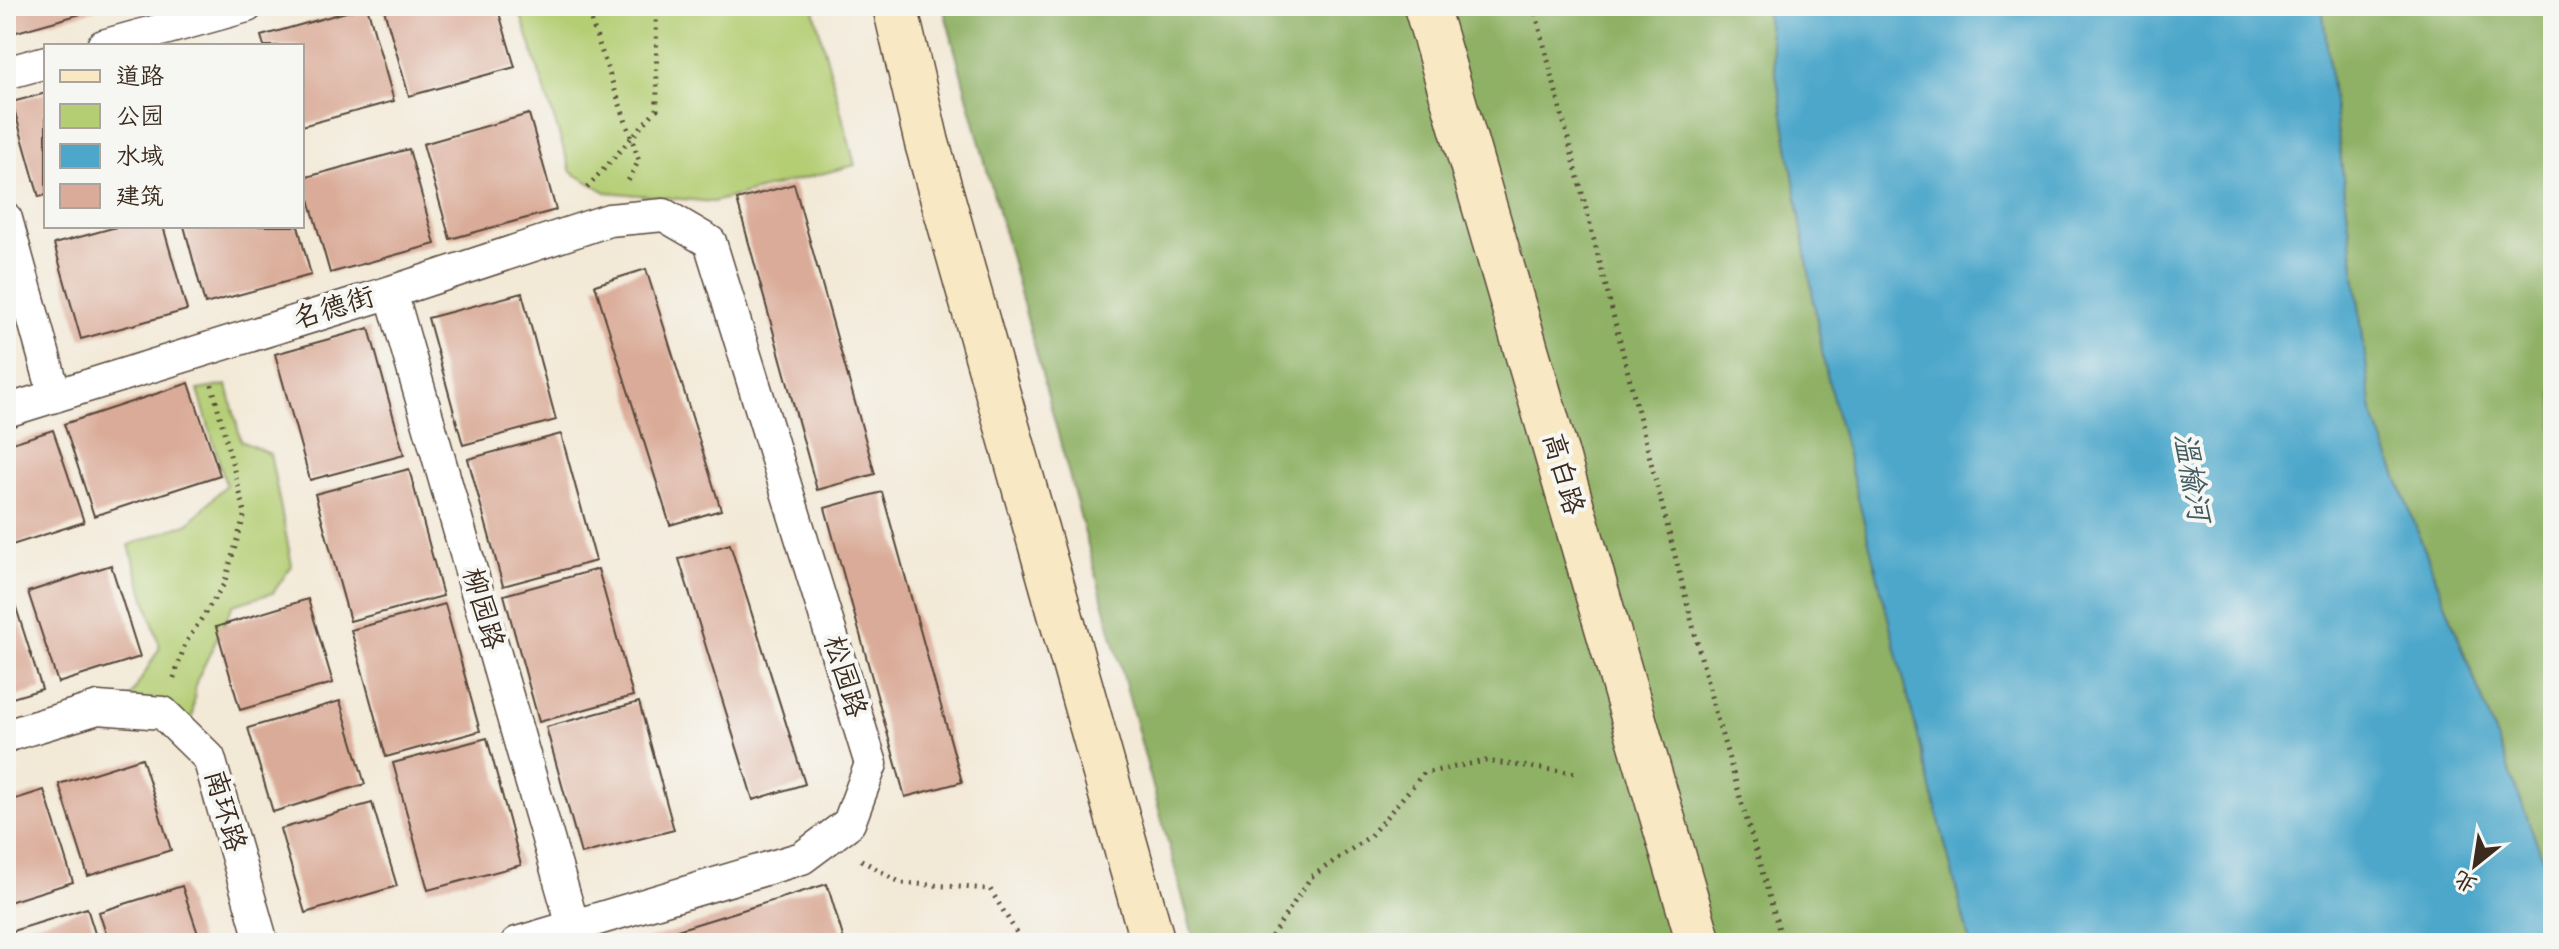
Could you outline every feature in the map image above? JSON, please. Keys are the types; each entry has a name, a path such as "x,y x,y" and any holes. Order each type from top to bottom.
{"main road":[{"path":"895,6 927,143 1153,943"},
{"name":"高白路","path":"1426,6 1699,943"}],"street":[{"path":"110,44 247,6"},
{"path":"6,73 44,63"},
{"name":"名德街","path":"6,411 391,292 609,220 664,215"},
{"name":"松园路","path":"517,943 802,858 849,823 871,764 710,242 664,215"},
{"path":"6,219 55,396"},
{"name":"柳园路","path":"391,292 573,926"},
{"path":"6,736 98,708 163,713"},
{"name":"南环路","path":"163,713 209,758 262,943"}],"path":[{"path":"586,6 639,160 609,220"},
{"path":"539,243 657,109 656,6"},
{"path":"1534,6 1714,708 1783,943"},
{"path":"2548,6 2553,39"},
{"path":"163,713 185,644 224,584 245,513 202,348"},
{"path":"1267,943 1311,877 1369,837 1424,773 1485,761 1575,773"},
{"path":"827,840 901,883 990,889 1023,943"}],"green space":[{"path":"518,6 813,6 855,165 713,202 606,192 571,172"},
{"path":"943,6 1765,6 1824,363 1970,943 1195,943"},
{"path":"2322,6 2553,6 2553,885 2372,412"},
{"path":"227,385 241,441 270,454 292,565 273,593 233,605 196,682 190,739 123,710 160,647 129,545 189,523 226,485 198,390"}],"water":[{"name":"温榆河","path":"1765,6 2322,6 2372,412 2553,885 2553,943 1970,943 1824,363"}],"building":[{"path":"6,6 94,6 95,10 6,35"},
{"path":"367,6 394,101 304,125 304,44 263,44 261,36"},
{"path":"383,6 497,6 515,67 409,96"},
{"path":"44,94 44,196 39,197 12,102"},
{"path":"529,114 556,210 450,239 423,144"},
{"path":"409,149 435,244 330,273 304,178"},
{"path":"794,184 875,474 817,490 737,200"},
{"path":"113,228 164,228 187,310 81,339 54,244"},
{"path":"185,228 299,228 311,275 205,304"},
{"path":"646,269 721,510 670,525 595,285"},
{"path":"522,293 556,420 463,445 428,318"},
{"path":"369,328 404,455 310,480 275,354"},
{"path":"189,383 220,475 94,516 64,424"},
{"path":"53,430 84,522 6,547 6,445"},
{"path":"561,434 596,561 503,586 468,459"},
{"path":"409,469 443,596 350,621 315,494"},
{"path":"882,492 962,782 905,797 825,508"},
{"path":"730,544 805,784 753,800 679,559"},
{"path":"111,565 140,657 58,683 28,592"},
{"path":"598,569 633,696 539,722 504,595"},
{"path":"13,598 42,689 6,700 6,600"},
{"path":"308,599 333,683 240,710 216,627"},
{"path":"445,604 480,731 386,757 351,630"},
{"path":"340,701 365,784 273,812 248,728"},
{"path":"639,702 674,830 581,854 546,727"},
{"path":"487,738 521,865 428,890 393,763"},
{"path":"142,758 171,850 88,876 59,784"},
{"path":"44,790 73,882 6,903 6,802"},
{"path":"372,803 397,886 305,913 280,829"},
{"path":"827,884 844,940 835,943 635,943"},
{"path":"182,886 201,943 109,943 99,912"},
{"path":"87,908 98,943 7,943 6,933"}]}
